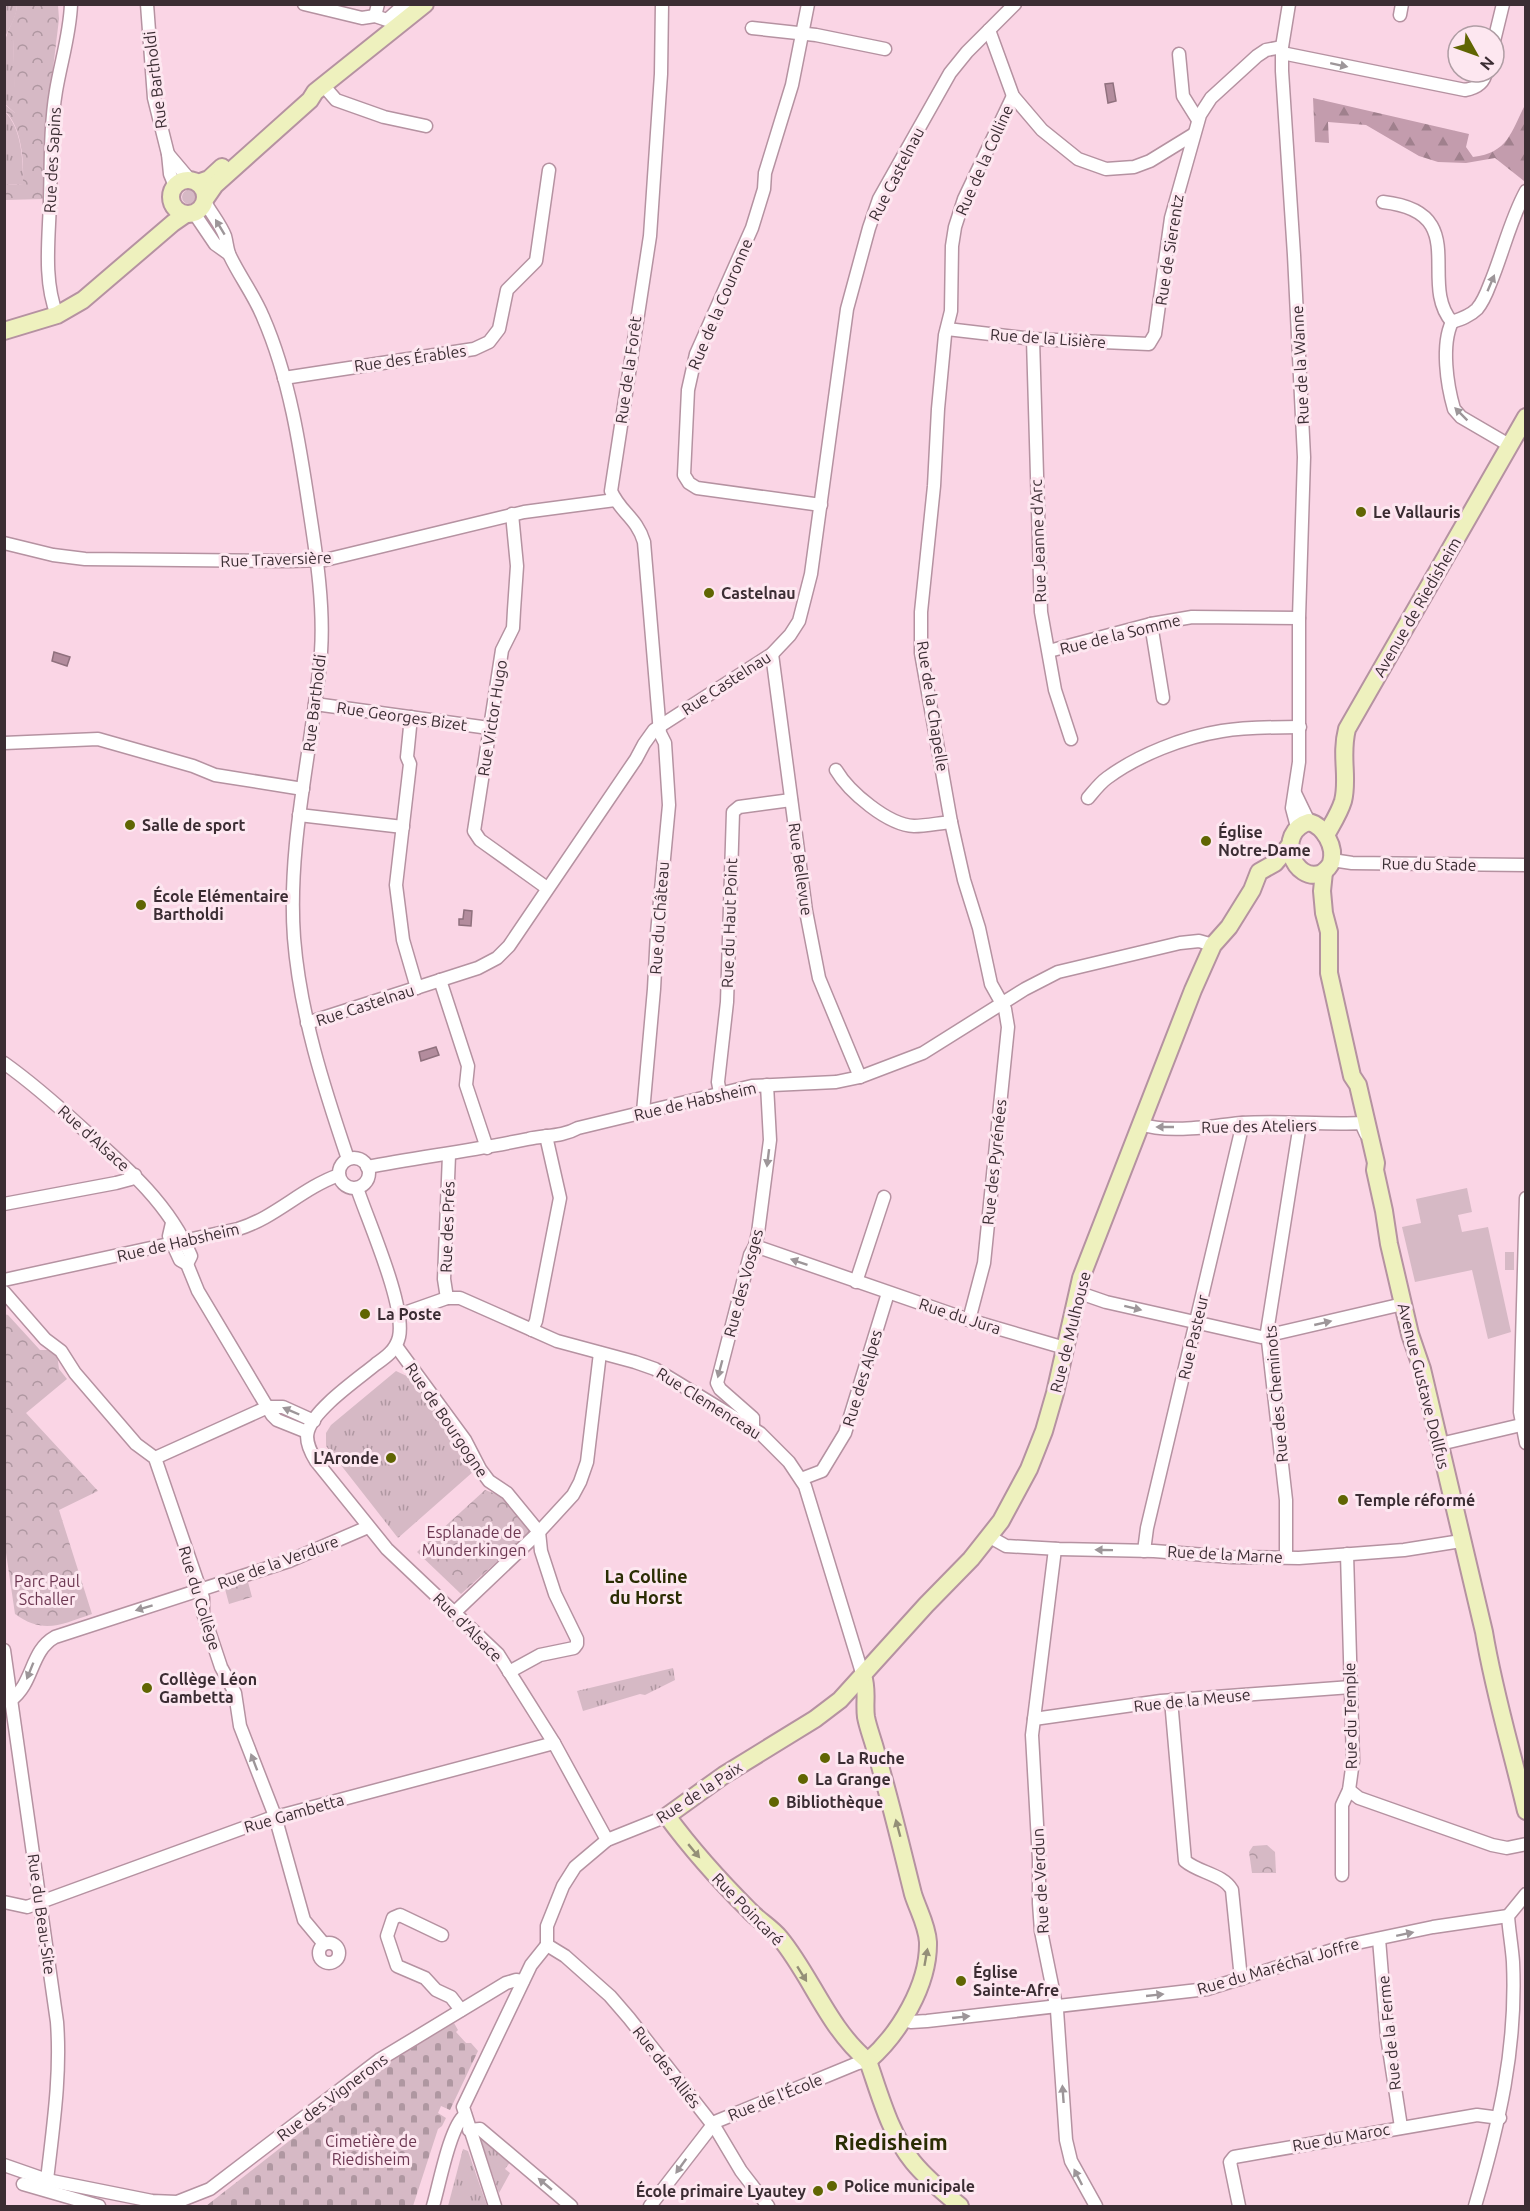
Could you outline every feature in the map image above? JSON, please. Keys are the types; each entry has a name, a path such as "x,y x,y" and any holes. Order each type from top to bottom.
{"main road":[{"path":"4,331 57,315 93,293 137,252 150,232 167,216 193,207 310,100 319,88 425,4"},
{"path":"193,207 171,195 188,183 209,179 304,94 319,88"},
{"path":"188,183 204,189 193,207"},
{"name":"Avenue de Riedisheim","path":"1312,827 1338,816 1344,790 1342,749 1347,729 1526,417"},
{"path":"1312,827 1330,846 1328,866 1314,875 1302,871 1290,844 1292,832 1312,827"},
{"name":"Rue de Mulhouse","path":"863,1676 990,1537 1022,1484 1050,1415 1077,1292 1193,990 1213,945 1229,927 1252,890 1259,872 1275,863 1290,844"},
{"name":"Avenue Gustave Dollfus","path":"1328,866 1322,891 1329,932 1329,973 1352,1076 1358,1085 1377,1163 1375,1170 1410,1334 1422,1369 1484,1632 1488,1660 1508,1747 1526,1811"},
{"name":"Rue de Mulhouse","path":"1252,890 1276,871 1302,871"},
{"name":"Avenue Gustave Dollfus","path":"1302,871 1324,913"},
{"name":"Avenue Gustave Dollfus","path":"1352,1076 1350,1087 1358,1124 1370,1165 1375,1170"},
{"path":"863,1676 867,1684 866,1715 895,1817 913,1894 927,1931 927,1951 914,2001 882,2049 868,2061 889,2119 904,2148 918,2167 960,2206"},
{"name":"Rue de la Paix","path":"667,1816 724,1775 815,1719 840,1700 863,1676"},
{"path":"840,1700 854,1704 866,1715"},
{"name":"Rue Poincaré","path":"667,1816 695,1853 747,1909 782,1940 852,2048 868,2061"}],"street":[{"name":"Rue des Sapins","path":"57,315 50,298 48,228 51,140 56,91 70,24 71,4"},
{"name":"Rue Bartholdi","path":"147,4 154,98 168,154 188,183"},
{"path":"304,4 362,18 377,10 380,19 387,20 405,4"},
{"name":"Rue de la Forêt","path":"615,500 611,491 612,482 650,236 661,74 662,4"},
{"name":"Rue de la Couronne","path":"808,4 792,85 765,173 764,189 752,228 696,354 691,372 684,475 696,488 821,505"},
{"name":"Rue Castelnau","path":"307,1023 478,968 497,958 509,946 636,759 648,737 660,725 772,654 790,634 799,621 811,574 847,309 861,252 879,199 958,62 1015,4"},
{"name":"Rue de la Wanne","path":"1289,4 1282,50 1296,277 1303,447 1299,618 1300,727 1295,793 1312,827"},
{"path":"1498,24 1503,4"},
{"path":"752,28 803,33 885,49"},
{"name":"Rue de la Colline","path":"947,329 951,311 952,246 955,227 964,199 1013,96 989,30"},
{"name":"Rue de Sierentz","path":"1149,344 1155,334 1171,218 1198,120 1211,98 1257,56 1271,48 1282,50"},
{"path":"1282,50 1465,90 1477,84"},
{"path":"1179,54 1183,96 1198,120"},
{"path":"319,88 336,100 384,117 426,126"},
{"path":"1013,96 1059,146 1078,159 1106,169 1142,165 1194,134"},
{"name":"Rue des Érables","path":"284,378 474,349 489,342 500,329 507,290 536,261 549,170"},
{"path":"1509,445 1461,417 1454,409 1445,346 1452,322 1467,317 1478,308 1485,297 1518,205 1526,191"},
{"path":"1383,202 1408,207 1422,215 1433,226 1437,237 1442,302 1445,315 1452,322"},
{"name":"Rue Bartholdi","path":"193,207 215,244 229,254 263,316 284,378 296,429 317,560 321,650 299,815 294,883 294,936 298,977 307,1023 348,1159"},
{"name":"Rue de la Lisière","path":"947,329 1033,339 1149,344"},
{"name":"Rue de la Chapelle","path":"947,329 921,612 921,653 951,822 964,880 979,928 988,975 1002,1004"},
{"name":"Rue Jeanne d'Arc","path":"1033,339 1041,601 1055,690 1071,739"},
{"path":"615,500 638,525 644,542 660,725"},
{"name":"Rue Traversière","path":"4,543 53,555 85,559 317,560 512,514 615,500"},
{"name":"Rue Victor Hugo","path":"512,514 517,566 513,628 502,650 474,831 480,840 547,888"},
{"name":"Rue de la Somme","path":"1049,651 1151,624 1192,616 1299,618"},
{"path":"1151,624 1163,698"},
{"name":"Rue Bellevue","path":"772,654 807,911 819,978 860,1077"},
{"name":"Rue Georges Bizet","path":"315,704 489,728"},
{"path":"411,717 407,757 410,764 396,885 397,908 403,940 417,988"},
{"name":"Rue du Château","path":"643,1112 669,805 664,743 660,725"},
{"path":"1088,798 1105,779 1156,750 1210,733 1300,727"},
{"path":"4,743 98,739 193,766 215,776 303,789"},
{"path":"836,770 851,791 869,806 903,824 912,826 951,822"},
{"name":"Rue du Haut Point","path":"720,1093 717,1083 727,1002 734,812 739,807 791,800"},
{"path":"299,815 403,826"},
{"name":"Rue du Stade","path":"1328,866 1363,863 1526,865"},
{"name":"Rue de Habsheim","path":"367,1167 449,1155 571,1132 578,1128 720,1093 767,1084 820,1083 860,1077 923,1053 1045,978 1088,963 1192,941 1213,945"},
{"path":"440,980 468,1066 466,1085 487,1148"},
{"name":"Rue des Pyrénées","path":"969,1320 984,1263 1008,1027 1007,1016 1002,1004"},
{"name":"Rue d'Alsace","path":"4,1063 31,1082 135,1175 172,1223 169,1236 179,1243"},
{"name":"Rue des Vosges","path":"753,1429 753,1418 720,1389 717,1383 750,1255 755,1246 770,1140 767,1084"},
{"name":"Rue des Ateliers","path":"1141,1124 1157,1127 1220,1127 1243,1123 1358,1124"},
{"name":"Rue Pasteur","path":"1144,1551 1147,1528 1243,1123"},
{"path":"1358,1124 1361,1123 1365,1133 1370,1137"},
{"name":"Rue des Cheminots","path":"1286,1557 1287,1500 1268,1323 1300,1124"},
{"path":"532,1330 536,1321 560,1198 546,1136"},
{"name":"Rue des Prés","path":"447,1298 444,1279 449,1155"},
{"path":"348,1159 357,1159 367,1167 369,1172 366,1181 357,1188 348,1187 339,1175 341,1166 348,1159"},
{"path":"4,1204 116,1183 135,1175"},
{"name":"Rue de Habsheim","path":"4,1280 179,1243 254,1224 267,1218 306,1190 339,1175"},
{"path":"4,1292 45,1339 62,1353 75,1373 136,1444 154,1458 268,1407 283,1407 310,1427 398,1348 408,1330 357,1188"},
{"path":"856,1282 884,1197"},
{"path":"1526,1198 1521,1425 1526,1443"},
{"path":"179,1243 180,1260 187,1264 198,1291 268,1407"},
{"name":"Rue du Jura","path":"755,1246 969,1320 1065,1348"},
{"path":"1077,1292 1106,1302 1261,1337 1403,1304"},
{"name":"Rue des Alpes","path":"801,1479 822,1471 845,1433 888,1293"},
{"path":"403,1313 447,1298"},
{"name":"Rue Clemenceau","path":"447,1298 459,1298 472,1302 557,1341 655,1369 753,1429 783,1455 801,1479 808,1497 863,1676"},
{"name":"Rue de Bourgogne","path":"398,1348 465,1440 489,1481 507,1493 538,1532 541,1551 555,1594 577,1644 568,1651 540,1655 509,1672"},
{"path":"455,1612 573,1495 587,1462 600,1353"},
{"path":"1440,1444 1521,1425"},
{"name":"Rue d'Alsace","path":"310,1427 310,1450 316,1461 368,1527 387,1549 490,1646 509,1672 554,1743 607,1840"},
{"name":"Rue du Collège","path":"154,1458 200,1590 203,1613 221,1667 235,1693 240,1726 275,1816 304,1920 324,1944"},
{"name":"Rue de la Verdure","path":"11,1700 19,1694 37,1654 48,1641 56,1637 289,1561 368,1527"},
{"name":"Rue de la Marne","path":"990,1537 1006,1546 1232,1557 1347,1554 1404,1550 1461,1541"},
{"path":"524,1545 541,1551"},
{"name":"Rue de Verdun","path":"1055,1549 1032,1735 1039,1903 1041,1932 1055,2005 1066,2140 1071,2161 1096,2206"},
{"name":"Rue du Temple","path":"1342,1875 1341,1805 1349,1790 1353,1761 1347,1554"},
{"name":"Rue du Beau-Site","path":"4,1650 57,2022 59,2057 56,2106 47,2180"},
{"name":"Rue de la Meuse","path":"1034,1719 1171,1700 1350,1687"},
{"path":"1171,1700 1185,1861 1224,1881 1232,1890 1240,1979"},
{"name":"Rue Gambetta","path":"4,1902 27,1906 275,1816 554,1743"},
{"path":"1349,1790 1370,1802 1492,1845 1507,1848 1526,1844"},
{"name":"Rue de la Paix","path":"433,2206 452,2137 459,2120 465,2115 463,2107 533,1960 547,1945 547,1926 566,1880 575,1867 607,1840 667,1816"},
{"path":"1475,2206 1500,2118 1510,2050 1516,1908 1526,1894"},
{"name":"Rue du Maréchal Joffre","path":"903,2020 927,2021 1207,1989 1352,1944 1516,1908"},
{"path":"442,1935 400,1914 393,1918 387,1936 397,1966 425,1978 436,1990 451,1997 461,2010 506,1983 516,1980 523,1981"},
{"name":"Rue de la Ferme","path":"1379,1939 1387,2036 1401,2127"},
{"name":"Rue des Alliés","path":"547,1945 565,1956 610,1996 636,2026 712,2124 741,2171 768,2206"},
{"name":"Rue des Vignerons","path":"189,2206 200,2200 207,2191 379,2061 461,2010"},
{"name":"Rue de l'École","path":"650,2206 712,2124 858,2063 868,2061"},
{"path":"465,2115 495,2206"},
{"name":"Rue du Maroc","path":"1239,2206 1230,2162 1234,2157 1477,2115 1500,2118"},
{"path":"469,2130 480,2129 571,2206"},
{"name":"Rue des Vignerons","path":"4,2165 47,2180 152,2201 177,2202 207,2191"},
{"path":"23,2184 99,2206"}],"green space":[{"path":"5,5 17,5 17,9 5,37"},
{"path":"17,5 58,5 59,19 45,135 43,199 5,200 5,185 23,184 21,145 4,104 15,113 13,39 5,48 5,42"},
{"path":"13,38 16,114 5,104 4,48"},
{"path":"1313,98 1469,134 1466,147 1473,157 1494,151 1507,140 1525,105 1525,179 1524,181 1495,158 1466,163 1438,162 1419,156 1366,125 1328,122 1329,143 1315,142"},
{"path":"4,111 15,126 18,136 22,155 23,184 5,185"},
{"path":"189,190 194,192 196,197 194,202 189,204 184,202 182,197 184,192"},
{"path":"1467,1188 1472,1212 1458,1215 1462,1232 1488,1227 1511,1332 1488,1339 1472,1270 1415,1282 1402,1227 1421,1223 1416,1199"},
{"path":"1505,1252 1514,1252 1514,1270 1505,1270"},
{"name":"Parc Paul Schaller","path":"4,1314 8,1315 40,1350 50,1350 57,1354 59,1369 67,1379 26,1413 98,1491 59,1510 92,1614 53,1626 35,1624 15,1614 5,1546"},
{"path":"396,1371 411,1378 449,1428 455,1445 474,1471 398,1538 326,1446 326,1433 331,1425"},
{"name":"Esplanade de Munderkingen","path":"485,1490 499,1495 531,1531 461,1594 417,1552"},
{"path":"248,1582 252,1597 229,1604 225,1589"},
{"path":"673,1668 675,1680 645,1695 640,1694 583,1711 577,1691"},
{"path":"1267,1845 1275,1852 1276,1873 1252,1873 1249,1852 1253,1846"},
{"name":"Cimetière de Riedisheim","path":"454,2023 458,2030 456,2032 478,2051 450,2110 441,2106 438,2113 446,2118 438,2129 413,2206 206,2206 394,2059"},
{"path":"480,2138 511,2161 505,2169 510,2173 499,2193"},
{"path":"463,2149 468,2151 487,2206 448,2206"}],"shaded area":[{"path":"1113,83 1116,101 1108,103 1105,84"},
{"path":"54,652 70,657 67,666 52,661"},
{"path":"464,910 472,911 471,926 459,925 459,919 463,919"},
{"path":"436,1047 439,1055 421,1061 419,1052"}],"place":[{"name":"Le Vallauris","path":"1361,512"},
{"name":"Castelnau","path":"709,593"},
{"name":"Salle de sport","path":"130,825"},
{"name":"Église Notre-Dame","path":"1206,841"},
{"name":"École Elémentaire Bartholdi","path":"141,905"},
{"name":"La Poste","path":"365,1314"},
{"name":"L'Aronde","path":"391,1458"},
{"name":"Temple réformé","path":"1343,1500"},
{"name":"Collège Léon Gambetta","path":"147,1688"},
{"name":"La Ruche","path":"825,1758"},
{"name":"La Grange","path":"803,1779"},
{"name":"Bibliothèque","path":"774,1802"},
{"name":"Église Sainte-Afre","path":"961,1981"},
{"name":"Police municipale","path":"832,2186"},
{"name":"École primaire Lyautey","path":"818,2191"}],"district":[{"name":"La Colline du Horst","path":"646,1587"},
{"name":"Riedisheim","path":"891,2142"}]}
